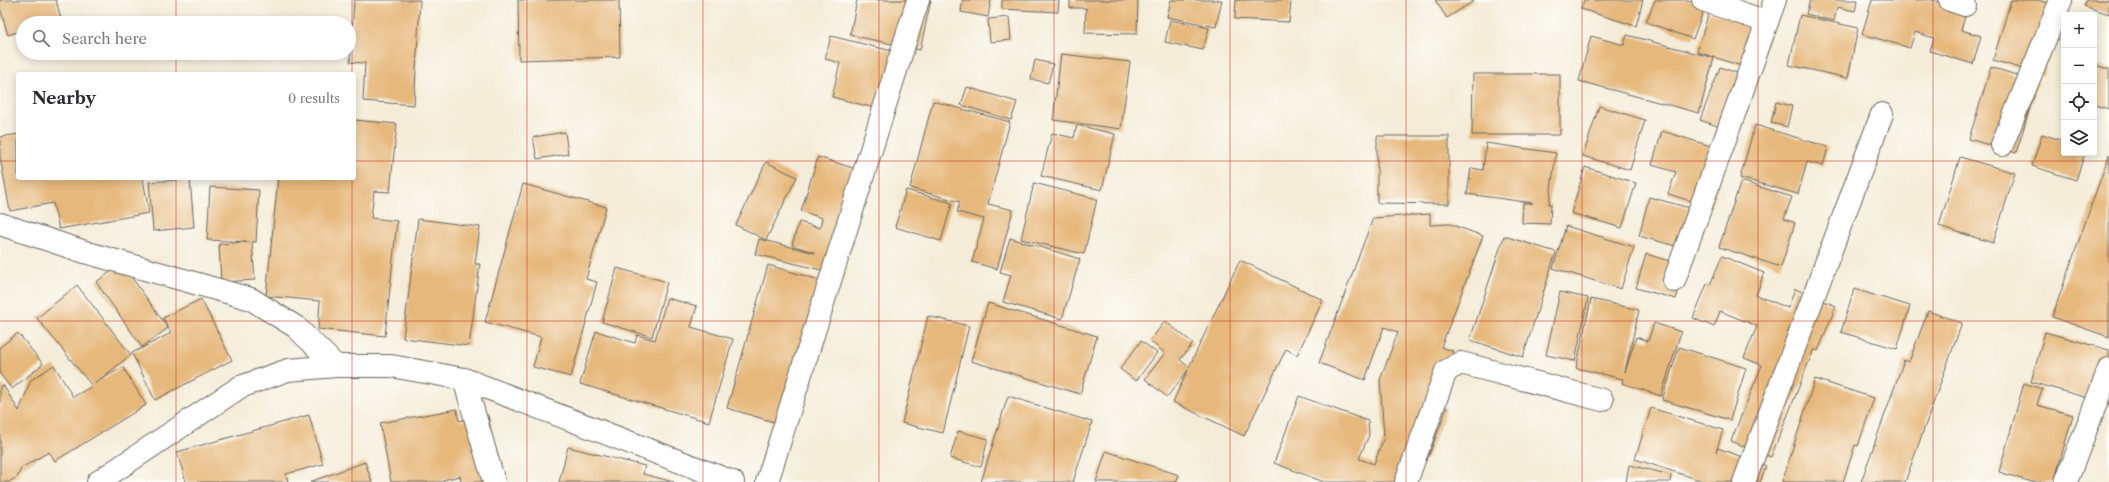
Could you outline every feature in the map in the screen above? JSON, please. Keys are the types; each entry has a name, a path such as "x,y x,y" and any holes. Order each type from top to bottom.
{"street":[{"path":"768,482 918,0"},
{"path":"1703,0 1767,22"},
{"path":"1674,281 1775,0"},
{"path":"2002,145 2061,0"},
{"path":"1744,482 1882,114"},
{"path":"0,224 88,253 251,299 296,327 336,366"},
{"path":"1406,482 1446,371 1461,363 1602,400"},
{"path":"98,482 240,386 288,370 336,366 392,366 464,379 733,482"},
{"path":"2066,482 2109,369"},
{"path":"464,379 494,482"}],"building":[{"path":"0,0 56,0 60,16 16,16 16,32 8,35 0,8"},
{"path":"354,0 420,0 414,105 363,101 365,63 350,62 350,60 356,60 356,16 353,16"},
{"path":"518,0 619,0 620,57 519,60"},
{"path":"857,0 931,0 920,50 850,35"},
{"path":"963,0 991,0 988,17 961,12"},
{"path":"1002,0 1059,0 1058,12 1002,9"},
{"path":"1070,0 1138,0 1137,34 1085,33 1086,8 1070,8"},
{"path":"1171,0 1222,0 1216,27 1167,17"},
{"path":"1236,0 1291,0 1289,22 1235,19"},
{"path":"1435,0 1475,0 1447,18"},
{"path":"1584,0 1643,0 1636,26 1581,9"},
{"path":"1655,0 1688,0 1705,6 1693,39 1646,22"},
{"path":"1810,0 1858,0 1855,11 1837,7 1834,21 1806,14"},
{"path":"1872,0 1932,0 1967,10 1961,30 1981,36 1973,64 1930,51 1934,38 1915,32 1910,48 1862,34"},
{"path":"2011,0 2038,0 2063,8 2043,75 1993,60"},
{"path":"2086,0 2109,0 2109,14 2084,6"},
{"path":"1709,12 1771,30 1758,71 1697,52"},
{"path":"1800,15 1858,28 1848,78 1789,65"},
{"path":"1009,17 1011,40 990,42 988,19"},
{"path":"1170,20 1209,28 1203,50 1165,42"},
{"path":"1627,35 1714,58 1699,113 1579,81 1591,36 1624,45"},
{"path":"831,36 908,55 894,113 832,97 840,63 825,59"},
{"path":"1061,54 1130,62 1121,129 1053,120"},
{"path":"1035,60 1053,64 1048,83 1031,79"},
{"path":"2097,66 2109,69 2109,109 2097,106"},
{"path":"1720,67 1757,80 1737,133 1700,120"},
{"path":"1991,67 2038,82 2016,153 1969,139"},
{"path":"1473,74 1560,74 1560,135 1472,135"},
{"path":"967,87 1017,102 1011,120 961,105"},
{"path":"933,101 1010,122 988,204 1013,210 997,269 972,262 984,219 957,212 960,202 910,188"},
{"path":"1776,102 1792,106 1787,127 1771,123"},
{"path":"1599,106 1645,120 1630,170 1583,156"},
{"path":"356,120 397,124 390,192 374,191 371,218 397,221 385,336 318,329 320,301 266,296 278,180 356,180"},
{"path":"1077,125 1115,134 1102,190 1041,176 1052,133 1074,138"},
{"path":"1755,125 1828,147 1823,166 1807,162 1798,194 1740,178"},
{"path":"1662,131 1727,151 1711,207 1668,194 1676,172 1652,165"},
{"path":"565,132 568,154 537,159 533,137"},
{"path":"16,134 16,180 143,180 149,213 59,229 53,203 10,211 0,157 0,137"},
{"path":"2042,134 2061,140 2061,156 2084,156 2076,180 2032,166"},
{"path":"1377,136 1449,136 1449,204 1377,203"},
{"path":"1486,143 1556,153 1549,204 1551,204 1550,224 1522,223 1523,203 1533,203 1467,194 1471,168 1483,170"},
{"path":"2109,155 2109,337 2052,317"},
{"path":"818,157 866,172 830,272 755,254 759,239 815,253 792,245 799,222 820,228 822,218 801,211"},
{"path":"1960,157 2015,173 1993,243 1939,226"},
{"path":"766,162 797,177 766,240 736,225"},
{"path":"1585,167 1636,183 1622,228 1571,213"},
{"path":"190,180 194,227 153,231 149,182"},
{"path":"1741,181 1792,197 1784,219 1795,223 1781,267 1719,247"},
{"path":"1034,183 1097,199 1084,254 1021,239"},
{"path":"523,184 606,207 586,279 597,282 571,377 533,367 541,337 485,322"},
{"path":"210,187 259,190 256,242 252,242 255,280 221,282 219,244 249,242 207,240"},
{"path":"906,190 952,203 941,241 895,227"},
{"path":"1649,197 1705,212 1694,251 1639,236"},
{"path":"1430,214 1430,225 1450,224 1483,236 1441,347 1453,351 1440,387 1428,400 1447,408 1427,460 1423,461 1415,482 1324,482 1274,463 1299,396 1368,421 1369,435 1359,459 1374,464 1384,437 1380,380 1398,332 1384,327 1365,380 1319,363 1373,218"},
{"path":"418,219 480,227 475,264 480,264 469,346 403,338"},
{"path":"1566,226 1634,247 1621,289 1553,268"},
{"path":"1504,236 1556,252 1523,357 1470,340"},
{"path":"1010,238 1080,259 1062,319 1003,302 1011,275 1000,272"},
{"path":"1646,254 1686,266 1676,299 1636,288"},
{"path":"1722,256 1764,273 1756,295 1788,308 1795,289 1836,306 1818,351 1814,349 1771,457 1731,441 1762,365 1744,358 1757,326 1720,311 1714,327 1693,318 1707,284 1710,285"},
{"path":"1240,260 1323,300 1297,355 1286,349 1244,436 1173,402 1188,370 1167,397 1145,379 1165,353 1150,341 1165,321 1193,343 1180,360 1189,367"},
{"path":"122,264 168,328 142,347 96,282"},
{"path":"768,265 826,282 784,425 727,408"},
{"path":"617,268 667,282 652,337 602,322"},
{"path":"77,285 131,355 95,383 123,367 146,405 55,461 49,452 21,468 18,476 9,482 0,482 0,387 3,385 19,411 31,380 54,365 73,397 92,386 37,318"},
{"path":"1854,289 1910,306 1897,349 1841,332"},
{"path":"1560,292 1588,298 1575,361 1546,355"},
{"path":"667,298 697,306 691,327 733,339 709,422 580,384 596,331 635,343 637,335 655,340"},
{"path":"201,299 232,360 155,400 132,353 171,333 163,318"},
{"path":"1591,299 1639,310 1625,372 1636,337 1648,341 1654,323 1681,332 1661,396 1622,383 1623,379 1576,368"},
{"path":"988,303 1097,336 1080,394 971,361"},
{"path":"1928,311 1962,323 1905,482 1861,482 1904,360 1909,362"},
{"path":"928,316 969,326 943,433 902,423"},
{"path":"2045,332 2109,350 2109,404 2031,382"},
{"path":"18,333 43,364 12,389 0,374 0,347"},
{"path":"1141,341 1157,353 1136,381 1120,369"},
{"path":"1679,347 1746,368 1730,420 1662,400"},
{"path":"1815,379 1874,398 1858,446 1855,445 1843,482 1782,482"},
{"path":"2024,383 2042,389 2037,405 2073,415 2054,482 2032,482 1999,472"},
{"path":"1008,396 1092,422 1073,482 981,482"},
{"path":"1651,408 1723,430 1716,452 1718,448 1766,466 1760,482 1706,482 1635,459"},
{"path":"457,409 459,421 488,415 501,482 461,482 460,476 443,480 444,482 391,482 380,423"},
{"path":"309,415 323,464 286,474 288,482 186,482 177,452"},
{"path":"958,431 988,439 981,467 950,458"},
{"path":"568,447 645,466 643,474 674,482 559,482"},
{"path":"1106,451 1179,475 1176,482 1096,482"},
{"path":"365,462 372,482 310,482"},
{"path":"1629,465 1671,475 1670,482 1626,482"}]}
